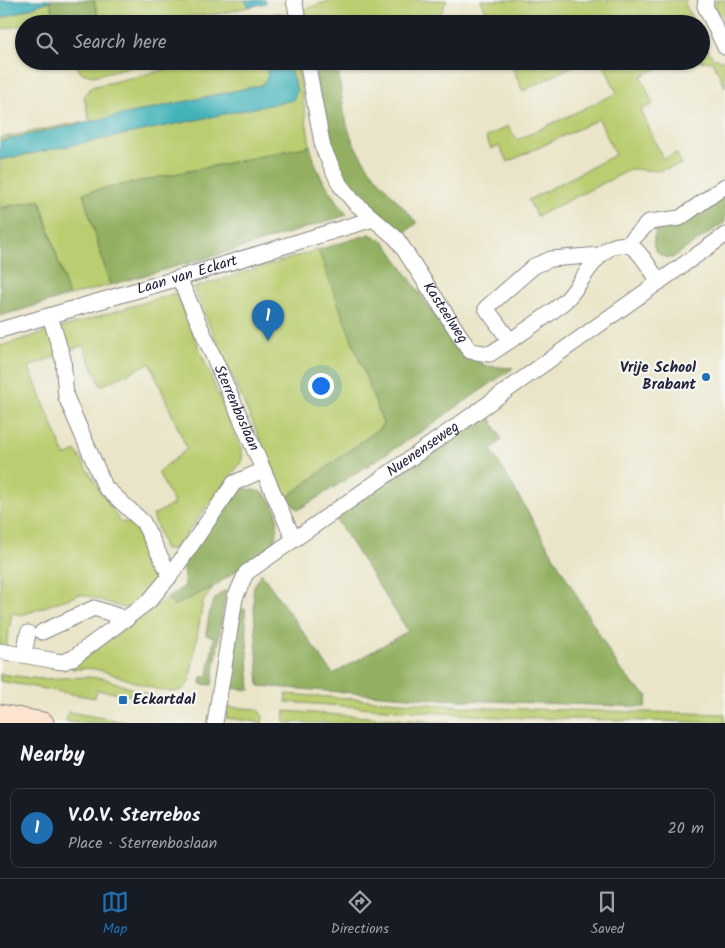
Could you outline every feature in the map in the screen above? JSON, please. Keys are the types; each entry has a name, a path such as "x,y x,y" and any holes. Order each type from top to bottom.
{"main road":[{"path":"0,715 42,723"}],"street":[{"path":"294,0 297,15"},
{"path":"706,0 705,6 709,15"},
{"path":"710,16 725,47"},
{"name":"Kasteelweg","path":"309,70 323,148 340,185 354,202 397,239 470,352 490,354 510,341 566,300 600,255 613,246 627,245"},
{"path":"658,282 637,250 627,245 649,222 680,218 725,186"},
{"name":"Laan van Eckart","path":"0,330 373,219"},
{"name":"Nuenenseweg","path":"215,723 235,598 246,573 725,235"},
{"path":"510,341 486,308 534,266 551,259 600,255"},
{"name":"Sterrenboslaan","path":"179,278 294,540"},
{"path":"50,316 63,359 66,397 105,487 143,522 170,576"},
{"path":"0,651 64,662 73,658 149,602 170,576 234,483 263,470"},
{"path":"24,655 35,632 94,608 127,619"}],"green space":[{"path":"94,0 245,0 249,7 206,15 98,15"},
{"path":"94,0 98,15 53,15 50,1"},
{"path":"332,0 447,0 440,15 303,15 302,10"},
{"path":"481,0 687,0 684,2 690,15 488,15"},
{"path":"716,0 725,0 725,17 715,10"},
{"path":"50,1 53,15 15,15 15,27 0,30 0,19"},
{"path":"710,53 712,57 725,61 725,87 713,62 710,62"},
{"path":"79,70 117,70 93,76 81,73"},
{"path":"164,70 267,70 268,75 262,85 90,122 84,97 91,87"},
{"path":"290,70 298,70 310,146 83,193 110,285 69,296 40,200 0,208 0,160 292,100 297,90"},
{"path":"315,70 338,70 347,125 355,145 370,169 417,223 407,231 398,232 363,202 350,188 338,168 325,127"},
{"path":"513,70 565,70 523,91"},
{"path":"606,70 655,70 641,76 653,104 641,110 663,159 676,153 682,164 658,171 632,169 537,216 528,200 615,155 599,119 508,162 499,146 491,149 486,137 508,126 517,140 617,93"},
{"path":"81,122 81,124 0,141 0,138"},
{"path":"310,146 321,177 347,215 228,252 110,285 83,193"},
{"path":"725,194 725,222 672,258 658,253 654,245 657,229"},
{"path":"40,200 69,296 0,316 0,208"},
{"path":"370,234 385,242 460,353 487,366 513,368 422,431 298,510 286,498 381,427 383,423 318,250"},
{"path":"318,250 384,422 381,427 286,498 193,288"},
{"path":"176,293 242,451 242,461 175,549 165,550 153,515 174,504 158,472 187,449 150,363 101,386 83,345 29,367 65,456 76,451 120,522 132,523 161,579 148,588 144,596 127,609 81,594 22,615 12,613 6,647 0,646 0,346"},
{"path":"482,414 489,415 502,440 491,449 619,668 636,687 648,696 645,707 436,699 259,686 253,592 261,573 333,674 408,631 335,518"},
{"path":"244,488 263,493 273,503 278,525 272,546 213,587 174,606 167,598 185,586 182,562 237,490"},
{"path":"213,587 203,602 190,678 183,689 178,691 160,690 104,671 72,669 72,666 167,598 174,606"},
{"path":"226,591 212,685 201,684 202,676 208,676 214,637 206,635 210,610 215,599"},
{"path":"241,609 245,609 250,690 230,688"},
{"path":"0,674 40,679 103,678 152,696 195,703 195,706 97,690 95,698 0,681"},
{"path":"286,694 488,708 725,714 725,723 499,717 286,702"},
{"path":"227,707 258,709 263,717 262,723 226,718"},
{"path":"285,711 450,723 284,723"},
{"path":"68,712 132,723 75,723 66,721"}],"water":[{"path":"0,0 52,0 0,19"},
{"path":"245,0 265,0 266,3 249,7"},
{"path":"267,70 290,70 297,91 293,100 0,160 0,141 262,85 268,75"}],"place":[{"name":"V.O.V. Sterrebos","path":"268,341"},
{"name":"Vrije School Brabant","path":"706,377"},
{"name":"Eckartdal","path":"123,700"}]}
